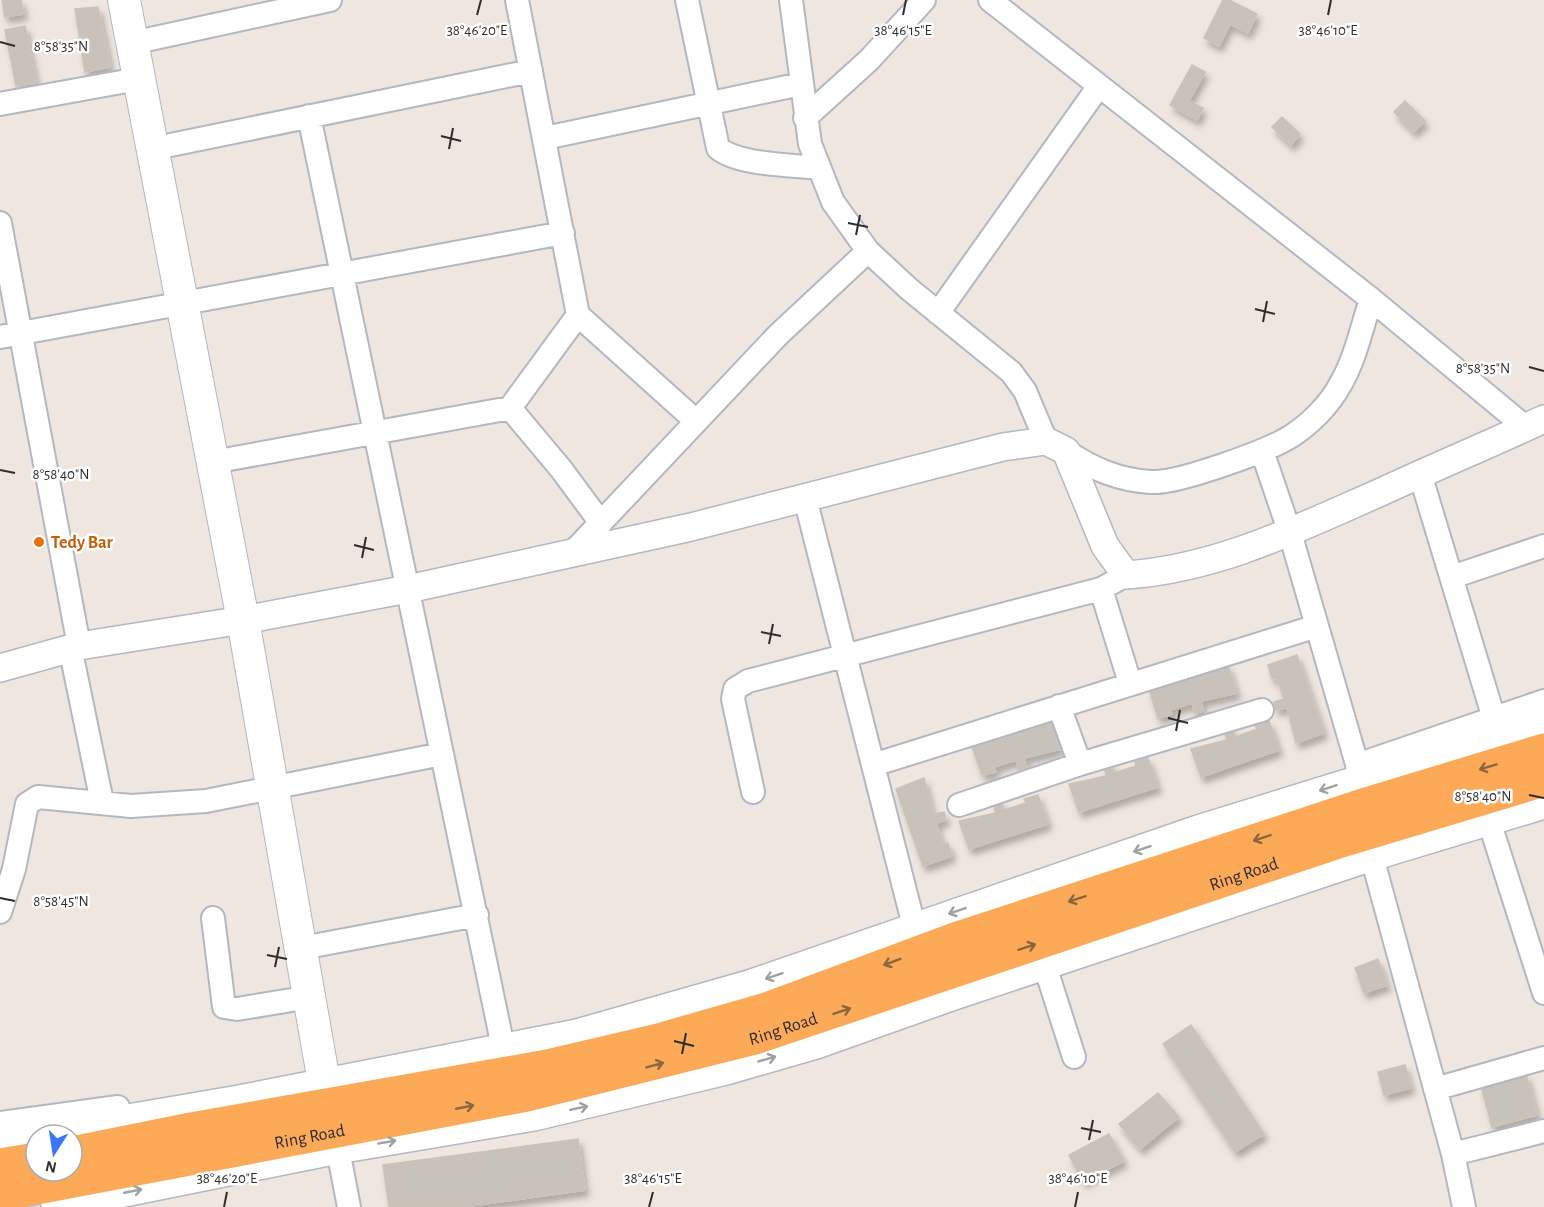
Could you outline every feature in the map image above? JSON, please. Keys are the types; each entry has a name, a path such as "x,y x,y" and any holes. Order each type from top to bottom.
{"highway":[{"name":"Ring Road","path":"0,1195 115,1160 191,1129 548,1066 658,1040 766,1009 955,939 1366,804 1544,750"},
{"name":"Ring Road","path":"84,1155 115,1160 202,1156 527,1095 754,1038 1335,843 1544,780"},
{"path":"0,1165 24,1161"}],"main road":[{"path":"124,0 243,620 324,1082"}],"street":[{"path":"132,43 330,0"},
{"path":"517,0 578,315 696,421"},
{"path":"687,0 707,105 718,148 726,155 819,168"},
{"path":"791,0 810,144 833,202 868,251 938,313 1011,372 1025,391 1056,446 1105,546 1126,575"},
{"path":"805,118 869,60 924,0"},
{"path":"990,0 1371,299 1538,425"},
{"path":"151,149 531,71"},
{"path":"0,104 138,79"},
{"path":"545,138 801,84"},
{"path":"938,313 1099,86"},
{"path":"309,116 503,1047"},
{"path":"0,223 10,335 75,646 102,802"},
{"path":"10,335 563,233"},
{"path":"574,551 778,335 868,251"},
{"path":"0,668 75,646 243,620 408,589 691,527 1003,447 1056,446 1094,469 1123,478 1154,482 1205,470 1262,451 1293,435 1322,410 1341,385 1371,299"},
{"path":"213,462 510,408 578,315"},
{"path":"510,408 561,469 601,523"},
{"path":"753,792 733,699 735,689 748,681 1101,589 1126,575 1147,574 1236,554 1538,425"},
{"path":"1262,451 1290,532 1359,771"},
{"path":"1420,474 1497,726"},
{"path":"805,498 914,926"},
{"path":"1452,576 1544,546"},
{"path":"1101,589 1130,683"},
{"path":"873,765 1317,626"},
{"path":"0,1140 239,1099 577,1033 711,996 825,959 1359,771 1497,726 1544,701"},
{"path":"1059,706 1080,764"},
{"path":"959,805 1080,764 1262,710"},
{"path":"1497,726 1544,722"},
{"path":"0,912 14,869 27,804 44,796 131,806 206,801 442,754"},
{"path":"56,1207 338,1150 534,1117 726,1071 816,1045 1372,857 1544,805"},
{"path":"1489,821 1544,993"},
{"path":"1372,857 1453,1154 1464,1207"},
{"path":"302,948 477,915"},
{"path":"213,918 224,1007 237,1009 309,997"},
{"path":"1045,966 1074,1057"},
{"path":"1435,1089 1544,1058"},
{"path":"0,1123 156,1102 239,1099"},
{"path":"1453,1154 1544,1131"},
{"path":"338,1150 349,1207"}],"building":[{"path":"2,0 21,0 24,14 5,17"},
{"path":"1223,0 1229,0 1257,14 1248,33 1230,24 1219,46 1204,38"},
{"path":"98,7 110,67 85,72 75,9"},
{"path":"25,26 36,83 16,86 5,30"},
{"path":"1192,65 1205,72 1189,101 1203,108 1197,120 1170,105"},
{"path":"1405,101 1425,121 1414,132 1394,112"},
{"path":"1282,117 1300,134 1291,145 1272,127"},
{"path":"1297,655 1324,733 1296,743 1287,707 1276,710 1274,702 1284,699 1277,678 1272,679 1268,665"},
{"path":"1228,665 1237,693 1201,701 1203,711 1195,713 1192,703 1170,710 1172,714 1158,718 1149,689"},
{"path":"1051,721 1061,749 1024,758 1027,768 1019,770 1016,760 994,767 996,772 982,775 972,747"},
{"path":"1269,721 1279,750 1201,777 1191,749 1227,740 1224,729 1232,727 1235,737 1257,729 1255,725"},
{"path":"1148,758 1158,787 1079,812 1069,784 1106,776 1104,765 1111,763 1114,773 1136,766 1135,762"},
{"path":"924,778 933,814 944,812 946,820 936,823 943,844 948,843 952,856 923,866 896,789"},
{"path":"1038,795 1048,824 969,849 959,821 996,813 993,803 1001,800 1004,810 1026,803 1024,799"},
{"path":"1378,959 1387,985 1364,993 1355,968"},
{"path":"1191,1025 1264,1134 1235,1152 1163,1044"},
{"path":"1405,1065 1411,1088 1384,1095 1378,1072"},
{"path":"1526,1074 1537,1115 1492,1127 1481,1086"},
{"path":"1158,1093 1179,1117 1140,1149 1119,1124"},
{"path":"1109,1134 1124,1161 1083,1182 1069,1155"},
{"path":"578,1139 585,1190 463,1207 389,1207 383,1165"}],"place":[{"name":"Tedy Bar","path":"39,542"}]}
